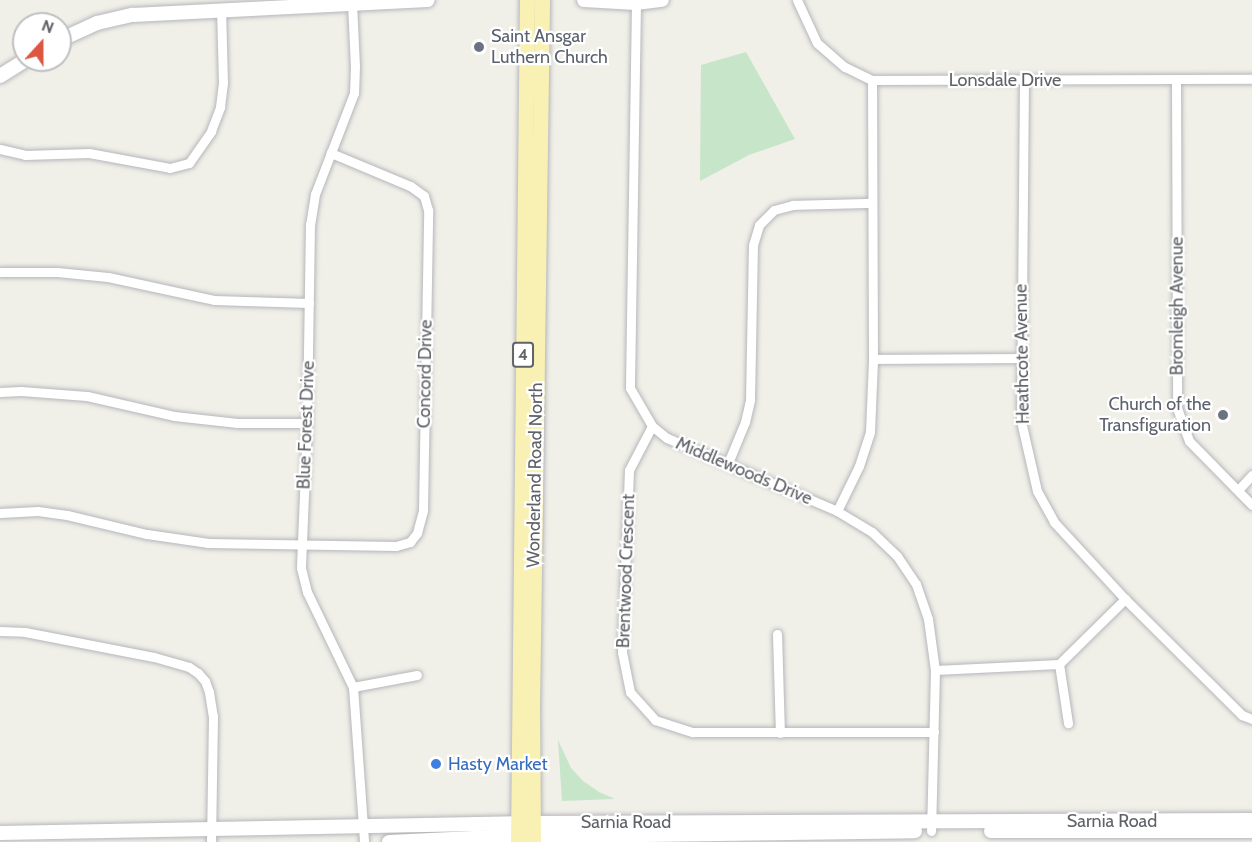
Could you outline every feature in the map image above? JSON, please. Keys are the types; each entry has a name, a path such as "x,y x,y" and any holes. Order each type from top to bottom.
{"main road":[{"path":"72,34 97,23 133,15 221,8 428,0"},
{"name":"Wonderland Road North","path":"525,834 527,0"},
{"name":"Wonderland Road North","path":"525,834 532,710 542,0"},
{"path":"584,0 636,3 662,0"},
{"name":"Sarnia Road","path":"1189,831 1252,820"},
{"name":"Sarnia Road","path":"0,833 211,835 362,826 525,834 776,839 931,826"},
{"name":"Sarnia Road","path":"389,842 525,834 931,826 1252,831"}],"street":[{"name":"Lonsdale Drive","path":"797,0 817,43 845,67 872,80 1252,79"},
{"name":"Blue Forest Drive","path":"352,3 356,66 354,93 313,204 301,568 307,592 353,687 364,842"},
{"name":"Middlewoods Drive","path":"636,3 630,388 652,426 667,438 837,511 872,532 897,556 916,584 928,619 935,670 931,826"},
{"path":"0,148 25,155 89,153 170,168 189,163 212,131 220,107 223,82 221,8"},
{"name":"Bromleigh Avenue","path":"1176,79 1177,408 1189,441 1252,505"},
{"path":"837,511 859,466 870,432 873,359 872,80"},
{"name":"Heathcote Avenue","path":"1024,80 1019,358 1021,421 1037,491 1054,522 1125,600 1242,715 1252,719"},
{"name":"Concord Drive","path":"0,513 38,511 67,514 147,534 208,543 403,544 410,542 417,533 423,510 428,210 424,196 410,186 331,153"},
{"path":"728,463 750,400 753,245 759,225 774,210 793,205 871,203"},
{"path":"0,272 57,272 108,277 214,300 309,303"},
{"path":"873,359 1019,358"},
{"path":"0,392 21,391 87,396 174,416 238,423 307,423"},
{"name":"Brentwood Crescent","path":"652,426 629,470 622,652 630,692 656,720 693,732 934,732"},
{"path":"1238,490 1252,475"},
{"path":"935,670 1059,664 1125,600"},
{"path":"0,632 25,632 154,657 189,667 198,673 205,681 209,692 213,716 211,835"},
{"path":"777,634 780,733"},
{"path":"1059,664 1068,723"},
{"path":"353,687 417,675"}],"green space":[{"path":"746,52 795,139 749,155 700,181 701,65"},
{"path":"558,740 571,768 583,781 615,799 562,801"}],"place":[{"name":"Saint Ansgar Luthern Church","path":"479,47"},
{"name":"Church of the Transfiguration","path":"1223,415"},
{"name":"Hasty Market","path":"436,764"}]}
